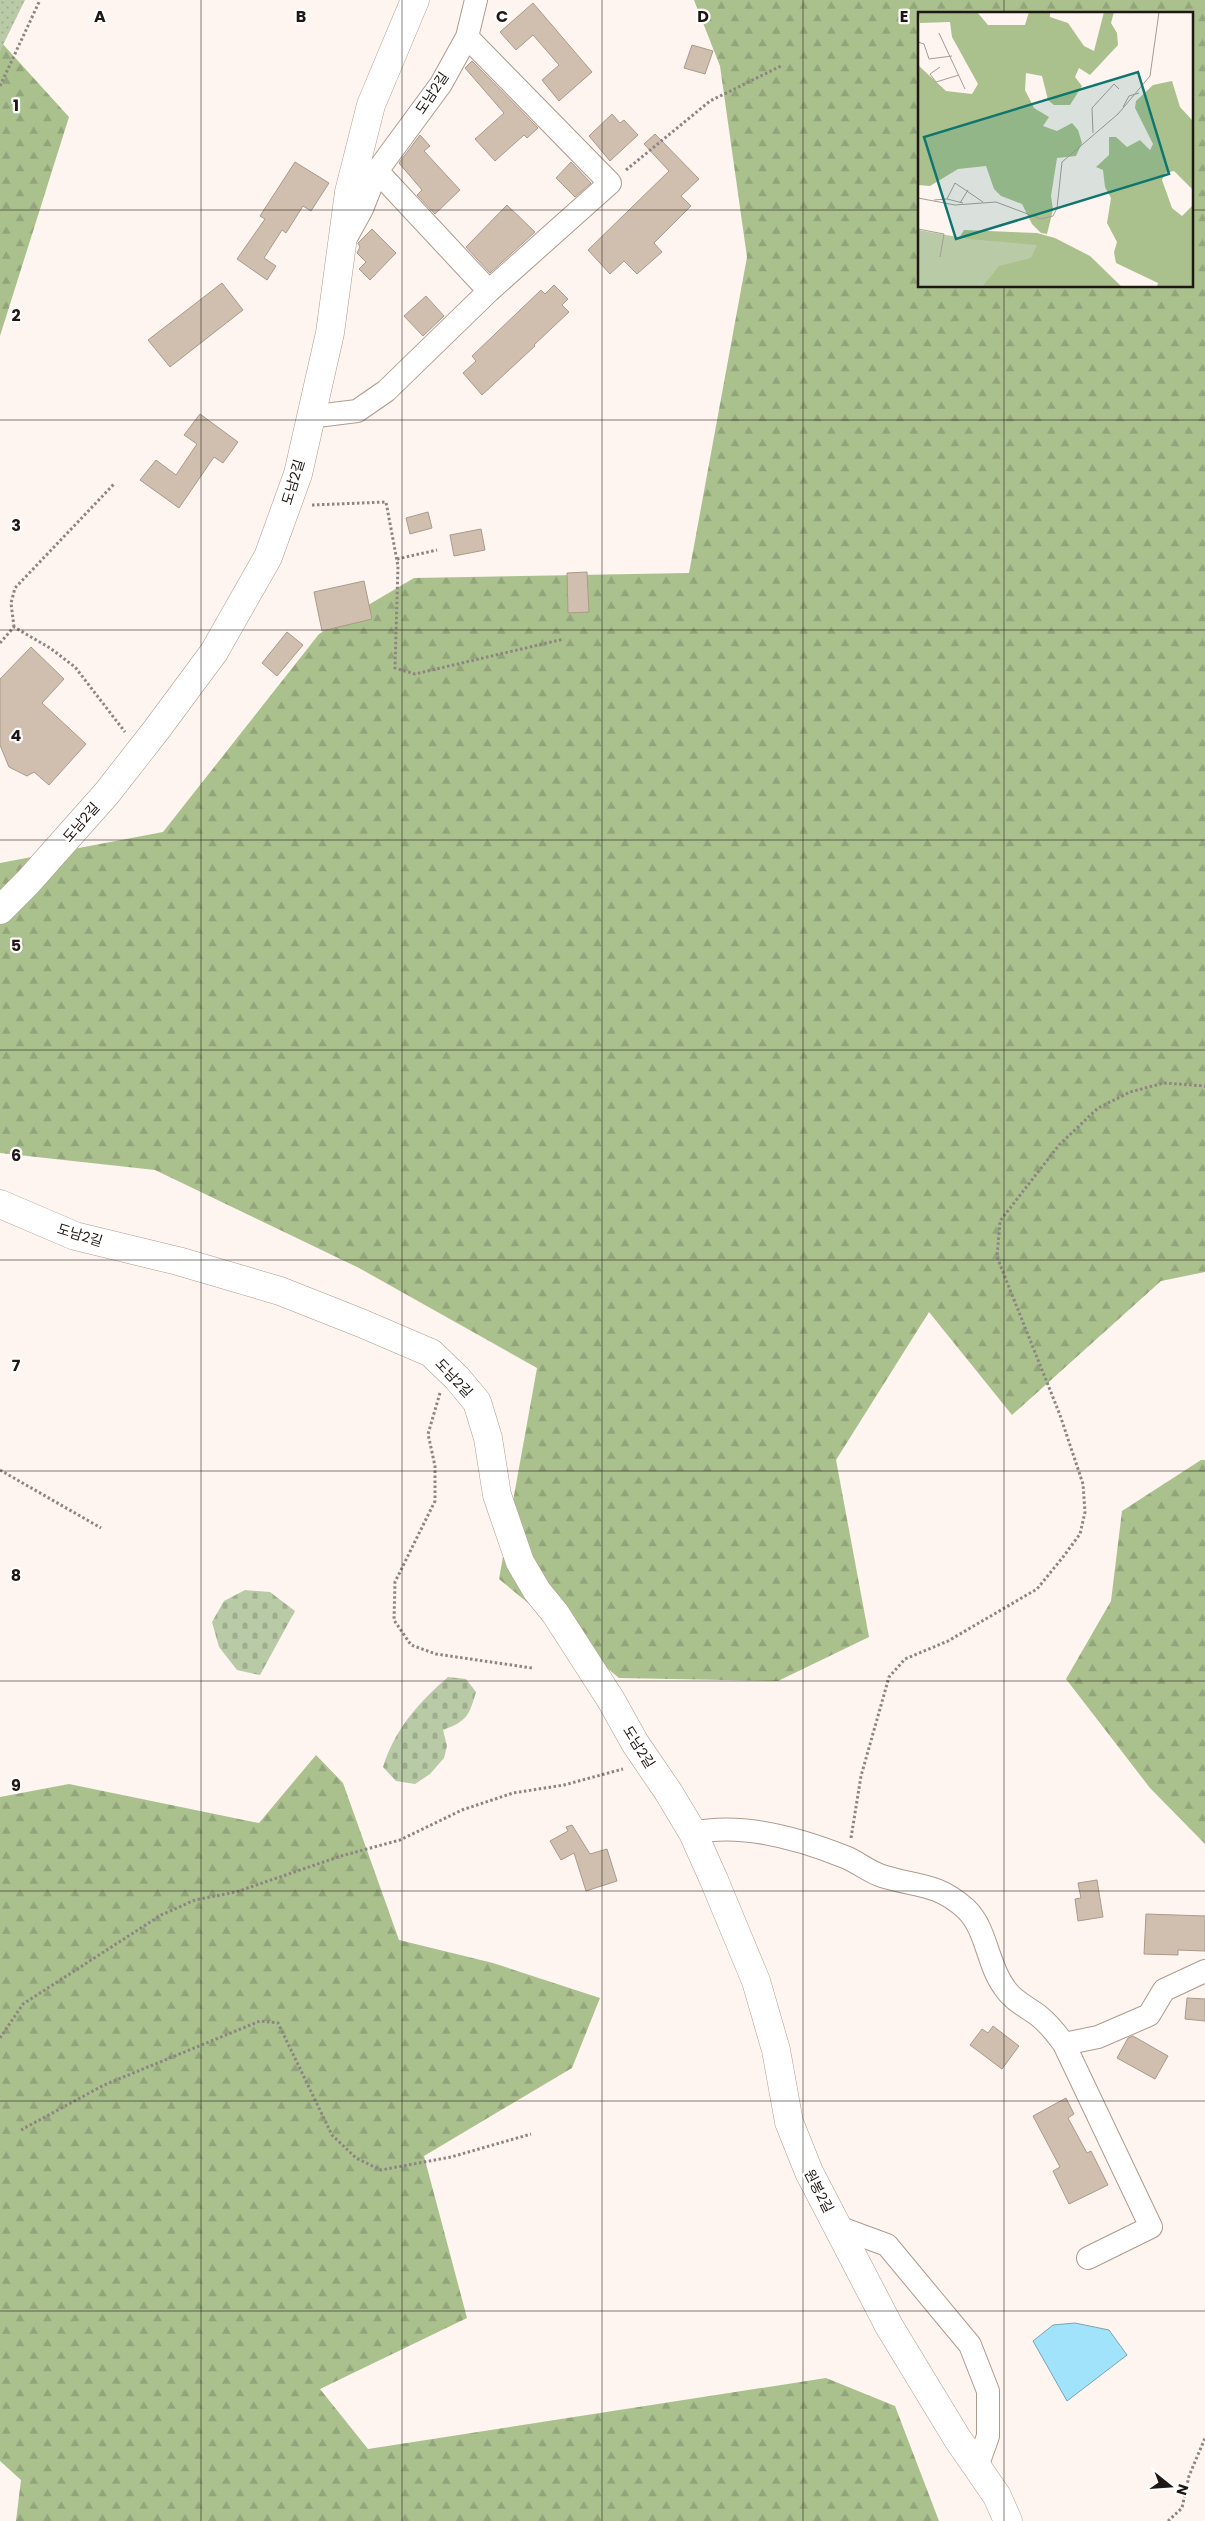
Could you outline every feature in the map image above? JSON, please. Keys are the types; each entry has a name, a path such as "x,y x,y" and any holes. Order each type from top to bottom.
{"main road":[{"path":"343,245 349,192 371,105 415,0"},
{"name":"도남2길","path":"0,910 35,875 139,751 214,652 268,557 298,474 309,417 330,333 343,245"},
{"name":"도남2길","path":"0,1204 75,1236 178,1261 280,1291 431,1353 477,1402 488,1438 497,1495 520,1562 537,1592 555,1613 611,1700 693,1833"},
{"name":"원봉2길","path":"693,1833 756,1980 776,2050 789,2122 809,2172 889,2326 996,2496 1008,2521"}],"street":[{"name":"도남2길","path":"343,245 362,208 377,171 440,84 467,37 476,0"},
{"path":"309,417 357,411 386,391 490,291 610,184 467,37"},
{"path":"377,171 490,291"},
{"path":"693,1833 705,1830 738,1830 781,1837 845,1857 882,1876 920,1884 949,1895 968,1911 982,1933 992,1965 1004,1987 1018,2003 1050,2026 1064,2044 1151,2227 1088,2258"},
{"path":"1064,2044 1098,2037 1149,2015 1164,1990 1205,1971"},
{"path":"838,2228 887,2245 970,2345 988,2391 988,2436 977,2467"}],"path":[{"path":"0,86 40,0"},
{"path":"610,184 710,101 783,65"},
{"path":"0,643 14,627 11,603 15,588 114,484"},
{"path":"286,506 386,502 397,559 394,668 415,674 564,639"},
{"path":"397,559 437,550"},
{"path":"14,627 50,648 75,667 139,751"},
{"path":"845,1857 851,1839 861,1776 889,1677 905,1659 948,1641 1036,1589 1064,1558 1080,1534 1085,1512 1083,1484 1060,1415 998,1257 1000,1221 1059,1145 1098,1108 1130,1092 1164,1083 1205,1086"},
{"path":"448,1369 428,1434 435,1466 435,1501 395,1582 394,1620 411,1645 436,1654 532,1668"},
{"path":"0,1470 101,1528"},
{"path":"0,2038 23,2004 119,1945 161,1915 195,1900 236,1892 341,1856 400,1840 462,1810 513,1793 564,1785 648,1762"},
{"path":"21,2130 104,2085 260,2021 278,2023 332,2135 356,2158 381,2170 452,2157 531,2134"},
{"path":"1168,2521 1182,2508 1189,2476 1205,2438"}],"green space":[{"path":"0,0 25,0 0,51"},
{"path":"694,0 1205,0 1205,1272 1161,1281 1012,1415 929,1312 836,1460 869,1637 778,1681 619,1678 499,1579 537,1368 359,1268 155,1170 0,1153 0,863 163,832 319,634 414,578 689,573 747,257 720,66"},
{"path":"0,41 69,117 0,336"},
{"path":"1201,1460 1205,1460 1205,1844 1150,1788 1066,1679 1111,1601 1122,1511"},
{"path":"245,1590 270,1592 295,1611 260,1675 237,1670 219,1647 212,1622 224,1601"},
{"path":"448,1677 466,1679 476,1692 469,1712 457,1724 443,1730 447,1746 444,1758 430,1774 415,1784 396,1781 383,1767 394,1741 417,1707"},
{"path":"316,1755 343,1783 399,1940 493,1963 600,1998 572,2068 424,2156 467,2318 320,2389 368,2449 826,2378 895,2406 939,2521 16,2521 21,2480 0,2461 0,1797 69,1784 259,1823"}],"water":[{"path":"1075,2323 1109,2330 1127,2355 1067,2401 1033,2341 1053,2325"}],"building":[{"path":"533,3 592,72 559,101 542,80 559,65 533,35 516,50 500,32"},
{"path":"692,45 713,51 705,74 684,68"},
{"path":"472,61 538,128 527,138 524,135 495,161 475,139 504,113 465,68"},
{"path":"612,114 620,123 624,120 638,135 610,161 589,136"},
{"path":"655,134 699,179 681,196 691,206 654,243 662,252 637,274 624,261 610,274 588,250 669,171 644,144"},
{"path":"420,135 430,146 424,151 460,190 435,214 417,195 422,190 399,163"},
{"path":"295,162 329,183 311,211 303,206 286,233 282,230 264,258 276,266 267,280 237,259 265,219 260,216"},
{"path":"571,162 591,183 575,197 556,178"},
{"path":"507,205 535,232 490,273 466,247"},
{"path":"372,229 396,253 370,280 359,269 366,262 357,253 360,247 358,243"},
{"path":"222,283 243,310 170,367 148,340"},
{"path":"554,285 568,299 562,305 569,312 482,395 463,373 476,361 472,356 541,290 545,294"},
{"path":"426,296 444,316 423,336 404,316"},
{"path":"200,414 238,442 223,463 214,457 179,508 140,480 156,460 176,475 197,444 184,435"},
{"path":"428,512 432,528 410,534 406,518"},
{"path":"481,529 485,550 454,556 450,535"},
{"path":"587,572 589,612 568,613 567,573"},
{"path":"364,581 372,619 322,631 314,592"},
{"path":"287,632 303,645 277,676 262,663"},
{"path":"31,647 64,679 42,703 86,744 49,785 34,772 27,776 9,767 0,745 0,679"},
{"path":"572,1825 590,1854 607,1849 617,1881 586,1891 574,1853 561,1860 550,1841 568,1831 566,1827"},
{"path":"1097,1880 1103,1917 1078,1921 1075,1899 1081,1898 1078,1883"},
{"path":"1146,1914 1205,1916 1205,1951 1178,1950 1178,1955 1144,1954"},
{"path":"1187,1998 1205,1999 1205,2021 1185,2019"},
{"path":"993,2026 1019,2046 1002,2069 970,2045 982,2029 988,2033"},
{"path":"1133,2036 1168,2056 1155,2079 1117,2058 1128,2038"},
{"path":"1066,2098 1074,2114 1068,2118 1087,2153 1091,2151 1108,2185 1069,2204 1053,2171 1060,2167 1033,2116"}]}
